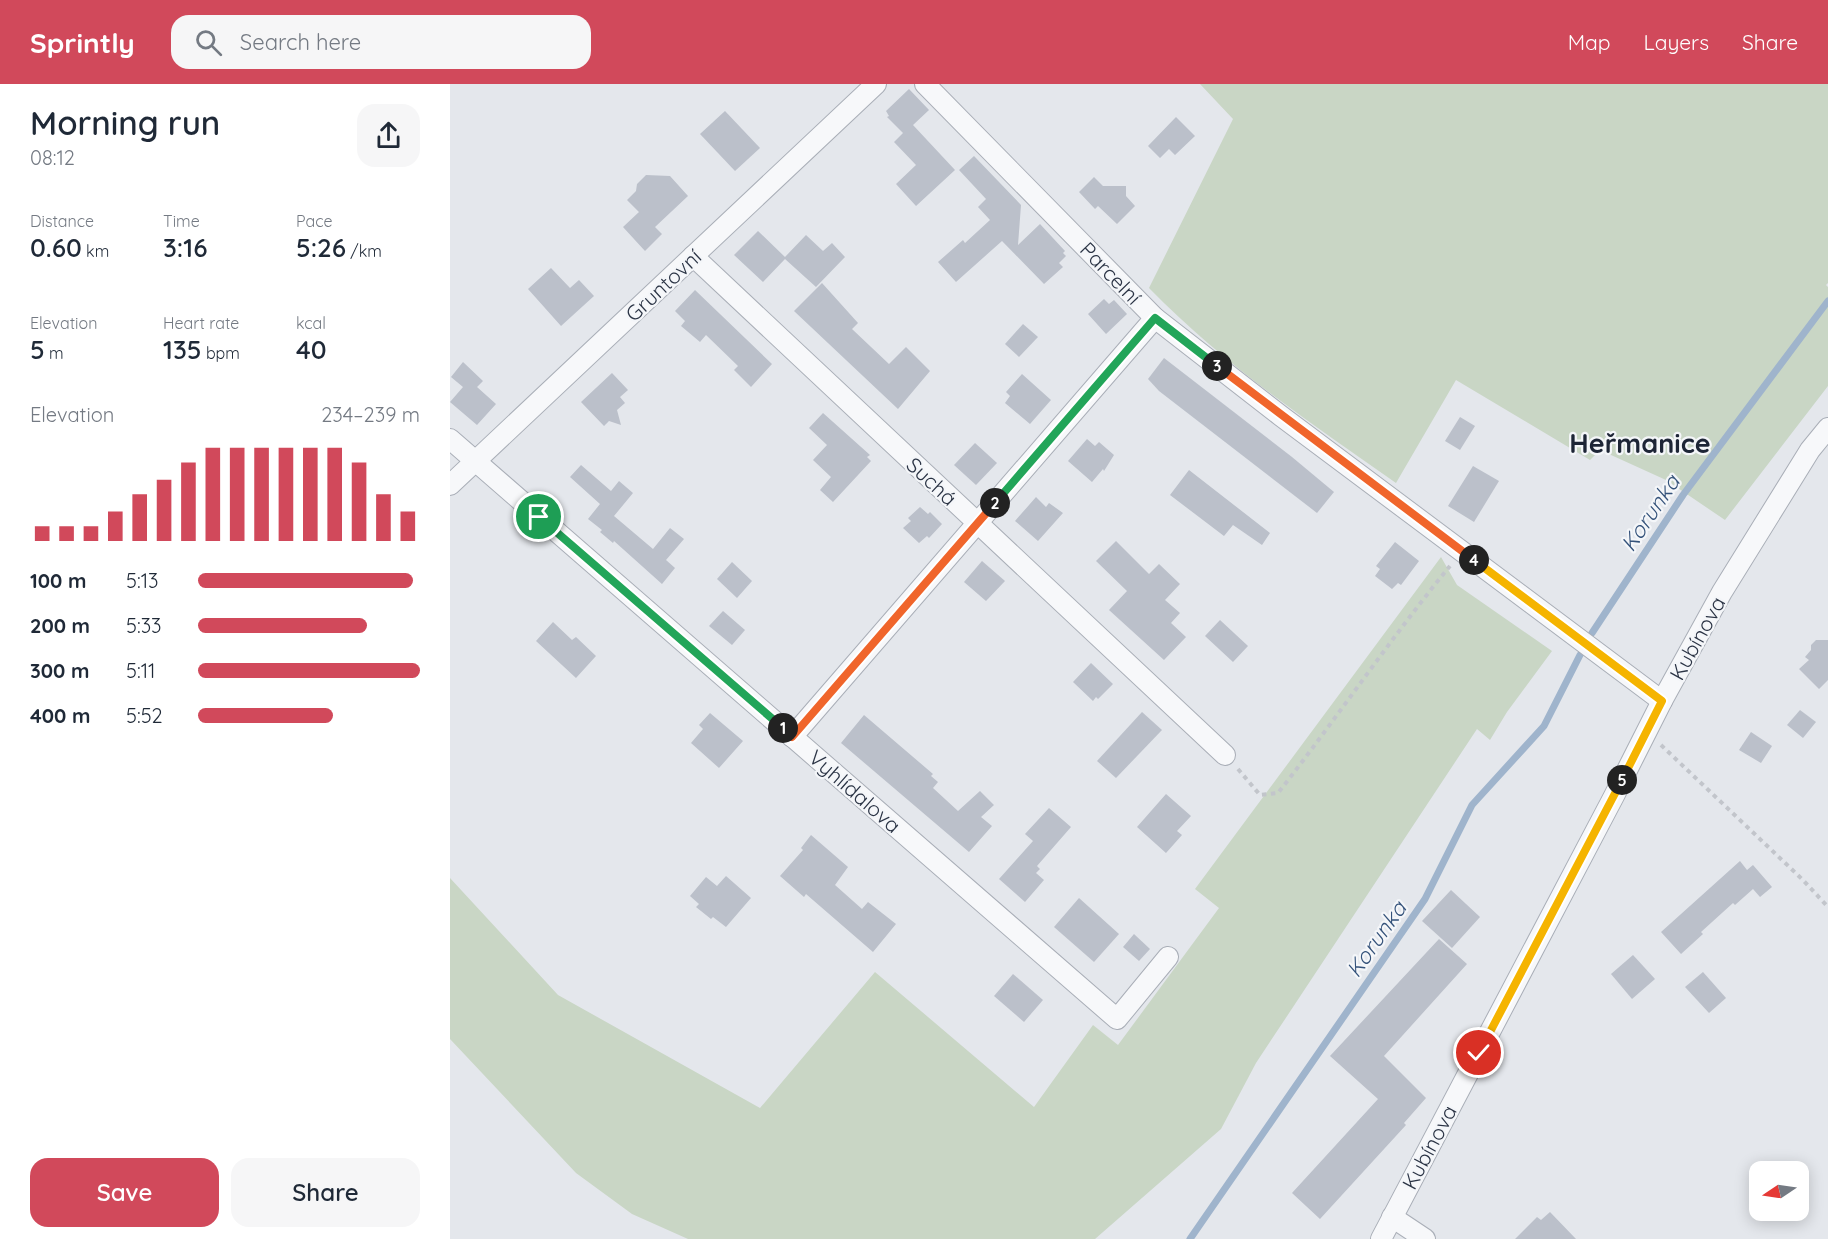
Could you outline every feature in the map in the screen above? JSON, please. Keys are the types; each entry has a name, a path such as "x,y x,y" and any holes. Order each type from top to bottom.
{"street":[{"name":"Gruntovní","path":"450,485 876,84"},
{"name":"Parcelní","path":"925,84 1155,318 1281,416 1662,701"},
{"name":"Suchá","path":"693,256 1225,754"},
{"path":"792,737 1155,318"},
{"name":"Kubínova","path":"1381,1239 1614,796 1646,730 1722,592 1810,450 1828,428"},
{"name":"Vyhlídalova","path":"450,440 1117,1019 1168,957"},
{"path":"1392,1218 1425,1239"}],"path":[{"path":"1225,754 1260,795 1278,793 1462,551"},
{"path":"1646,730 1803,880 1828,907"}],"green space":[{"path":"1200,84 1828,84 1828,283 1826,285 1828,287 1828,386 1725,520 1666,480 1600,450 1590,460 1456,380 1396,483 1268,392 1177,316 1149,288 1233,119"},
{"path":"1441,557 1457,585 1552,651 1507,712 1490,740 1477,729 1256,1063 1221,1129 1095,1239 688,1239 632,1214 576,1173 450,1039 450,878 558,995 760,1108 875,972 1034,1107 1093,1025 1118,1045 1219,908 1195,889"}],"building":[{"path":"909,89 929,110 913,125 955,170 916,206 896,184 916,165 894,142 903,133 887,117 889,116 886,111"},
{"path":"725,111 760,148 735,171 700,134"},
{"path":"1176,117 1195,136 1175,155 1169,149 1160,158 1148,146"},
{"path":"974,156 1021,205 1018,245 1040,224 1065,251 1063,253 1066,256 1059,263 1063,267 1044,284 1002,241 956,282 938,262 963,240 965,243 990,220 978,207 986,199 959,170"},
{"path":"646,175 670,176 688,196 655,227 662,234 645,251 623,227 639,212 627,200"},
{"path":"1094,177 1103,186 1126,186 1126,196 1135,206 1117,224 1098,206 1095,209 1079,192"},
{"path":"758,231 785,257 806,235 823,251 832,243 845,257 816,287 785,259 763,282 734,255"},
{"path":"551,268 570,288 579,280 594,296 561,326 528,289"},
{"path":"822,283 858,323 852,329 889,364 906,347 930,371 898,409 794,311"},
{"path":"695,290 772,364 751,387 734,370 738,366 706,335 700,342 681,326 685,321 675,311"},
{"path":"1104,299 1109,304 1114,300 1127,314 1106,334 1088,314"},
{"path":"1023,324 1038,337 1019,357 1005,344"},
{"path":"1164,358 1334,492 1317,513 1159,391 1148,379"},
{"path":"463,362 483,381 477,387 496,404 477,425 450,402 463,387 451,377"},
{"path":"612,373 628,390 620,397 625,403 617,410 621,425 609,421 604,426 581,402"},
{"path":"1022,374 1051,400 1030,424 1005,403 1010,396 1006,392"},
{"path":"823,413 870,455 867,457 871,461 833,502 820,490 831,477 813,460 827,445 809,428"},
{"path":"1460,417 1475,426 1460,450 1445,441"},
{"path":"1087,439 1095,446 1099,442 1114,455 1104,471 1103,469 1092,482 1068,461"},
{"path":"975,443 997,463 976,485 954,465"},
{"path":"581,465 611,491 619,481 633,493 614,516 653,549 670,528 684,539 666,560 675,568 662,584 614,541 613,543 600,532 602,530 588,519 600,504 570,477"},
{"path":"1473,466 1499,481 1474,522 1448,506"},
{"path":"1189,470 1270,533 1262,545 1233,525 1224,536 1170,495"},
{"path":"1036,497 1046,507 1049,503 1063,513 1038,541 1015,521"},
{"path":"920,507 928,514 930,512 942,524 929,538 927,536 919,543 903,528 911,521 908,518"},
{"path":"1116,541 1149,574 1159,564 1180,584 1165,600 1180,613 1171,623 1186,637 1164,660 1109,610 1127,591 1096,561"},
{"path":"1395,542 1419,561 1401,585 1398,583 1392,589 1375,576 1380,569 1376,566"},
{"path":"982,561 1005,581 986,601 964,582"},
{"path":"732,562 752,581 737,598 717,579"},
{"path":"723,611 745,630 732,645 709,626"},
{"path":"1220,620 1248,646 1233,662 1205,636"},
{"path":"553,622 572,640 576,637 596,656 576,678 536,641"},
{"path":"1816,640 1828,640 1828,680 1819,689 1799,669 1809,660 1805,657"},
{"path":"1091,663 1113,684 1093,701 1073,682"},
{"path":"1800,710 1816,722 1803,738 1787,725"},
{"path":"1142,712 1162,730 1116,778 1097,761"},
{"path":"710,713 743,741 719,768 691,743 703,729 699,725"},
{"path":"864,715 933,774 931,776 938,782 933,788 958,811 980,791 994,805 981,817 992,826 969,852 841,743"},
{"path":"1751,732 1772,746 1761,763 1739,750"},
{"path":"1166,794 1191,816 1177,831 1182,835 1166,853 1137,827"},
{"path":"1049,808 1071,827 1037,866 1040,869 1036,873 1044,880 1025,902 999,879 1033,841 1025,834"},
{"path":"811,835 848,867 835,885 862,909 868,902 896,924 873,952 806,894 804,897 780,876 803,850 801,848"},
{"path":"1740,861 1747,870 1753,865 1772,887 1760,897 1753,889 1735,905 1733,903 1681,954 1661,932"},
{"path":"726,876 751,898 726,927 696,907 699,904 690,896 706,877 717,886"},
{"path":"1451,890 1480,917 1452,948 1422,921"},
{"path":"1079,898 1119,934 1094,962 1054,927"},
{"path":"1134,934 1150,949 1139,961 1123,947"},
{"path":"1439,939 1467,964 1384,1056 1426,1098 1404,1123 1406,1125 1320,1219 1292,1193 1378,1099 1330,1056"},
{"path":"1633,955 1655,979 1632,999 1611,974"},
{"path":"1703,972 1726,998 1709,1013 1685,987"},
{"path":"1013,974 1043,1000 1024,1022 994,996"},
{"path":"1550,1212 1576,1239 1515,1239 1537,1217 1541,1220"}],"waterway":[{"name":"Korunka","path":"1592,633 1683,495 1828,301"},
{"name":"Korunka","path":"1190,1239 1425,899 1472,805 1544,726 1580,655"}],"district":[{"name":"Heřmanice","path":"1640,443"}],"route":[{"path":"539,517 792,737 1155,318 1281,416 1662,701 1479,1053"}]}
